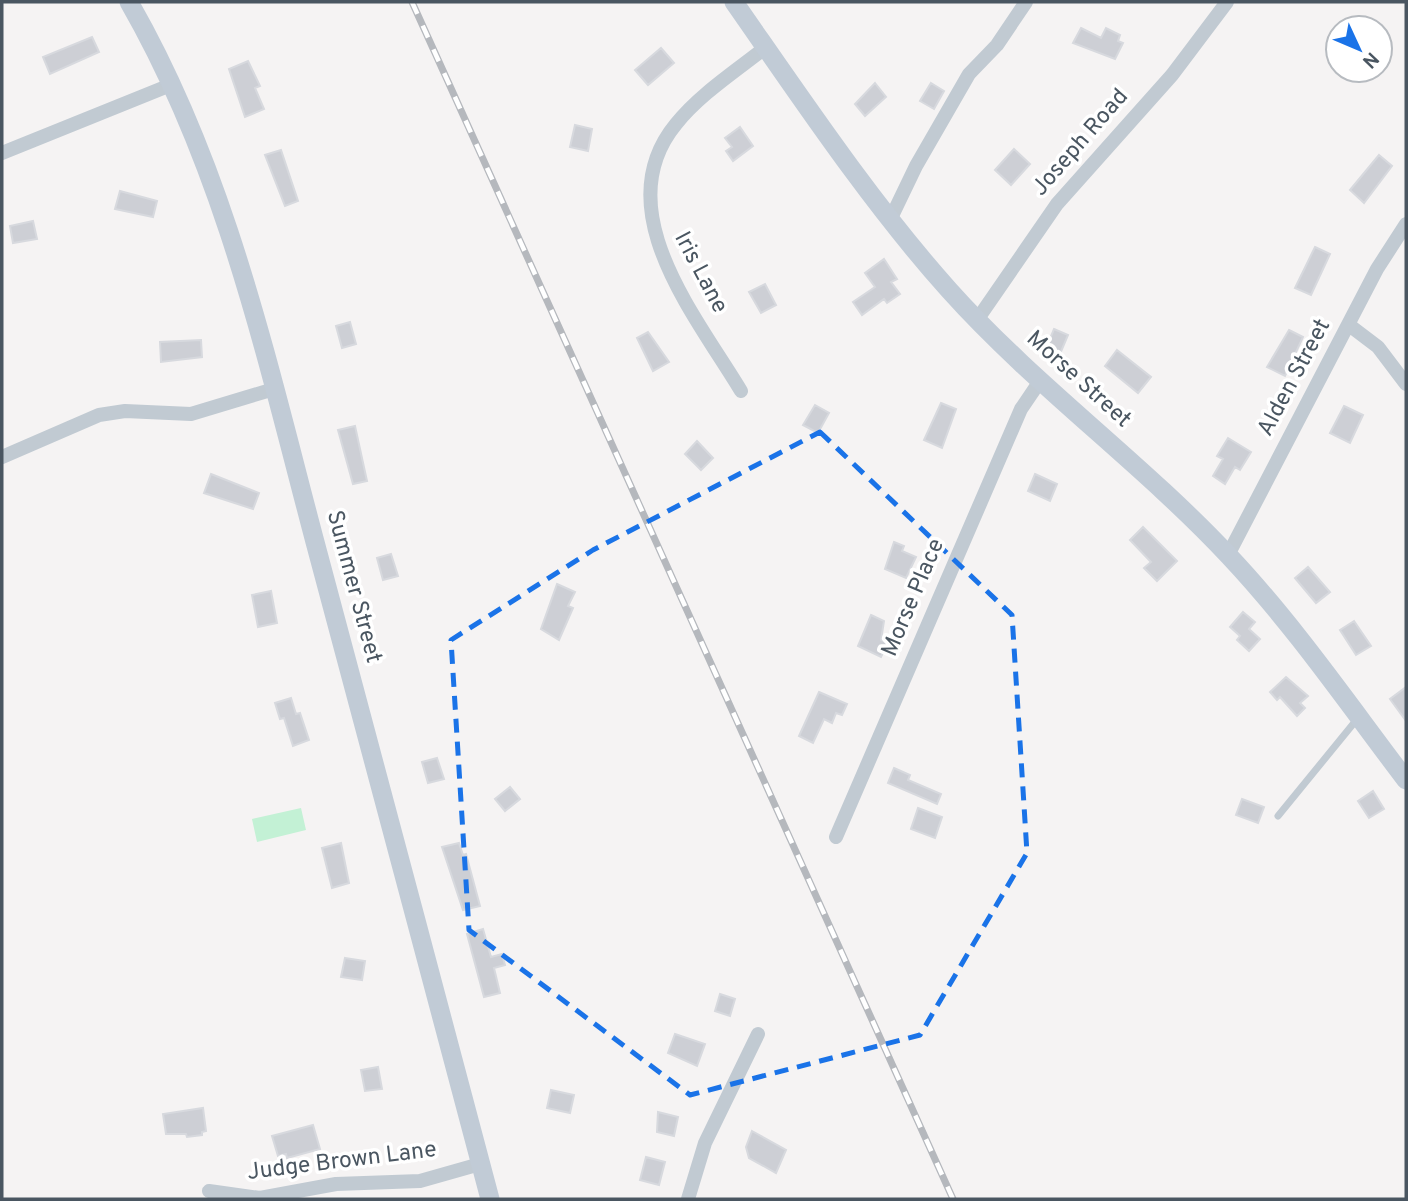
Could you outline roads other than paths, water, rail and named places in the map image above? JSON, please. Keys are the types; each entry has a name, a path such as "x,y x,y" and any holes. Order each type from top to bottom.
{"main road":[{"name":"Summer Street","path":"129,2 173,84 223,208 274,389 489,1199"},
{"name":"Morse Street","path":"734,2 891,218 977,320 1228,555 1272,604 1406,780"}],"street":[{"path":"891,218 916,166 969,74 997,45 1026,2"},
{"name":"Joseph Road","path":"977,320 1057,204 1172,75 1227,2"},
{"name":"Iris Lane","path":"741,391 666,264 652,229 650,192 655,164 676,123 695,104 766,47"},
{"path":"2,153 173,84"},
{"name":"Alden Street","path":"1228,555 1387,251 1406,224"},
{"path":"1349,325 1378,348 1406,384"},
{"name":"Morse Place","path":"836,837 1020,408 1040,381"},
{"path":"2,457 99,415 125,411 191,414 274,389"},
{"path":"688,1199 705,1143 758,1034"},
{"name":"Judge Brown Lane","path":"209,1191 260,1198 336,1184 420,1181 480,1164"}],"lane":[{"path":"1278,816 1358,718"}],"railway":[{"path":"412,2 953,1199"}]}
